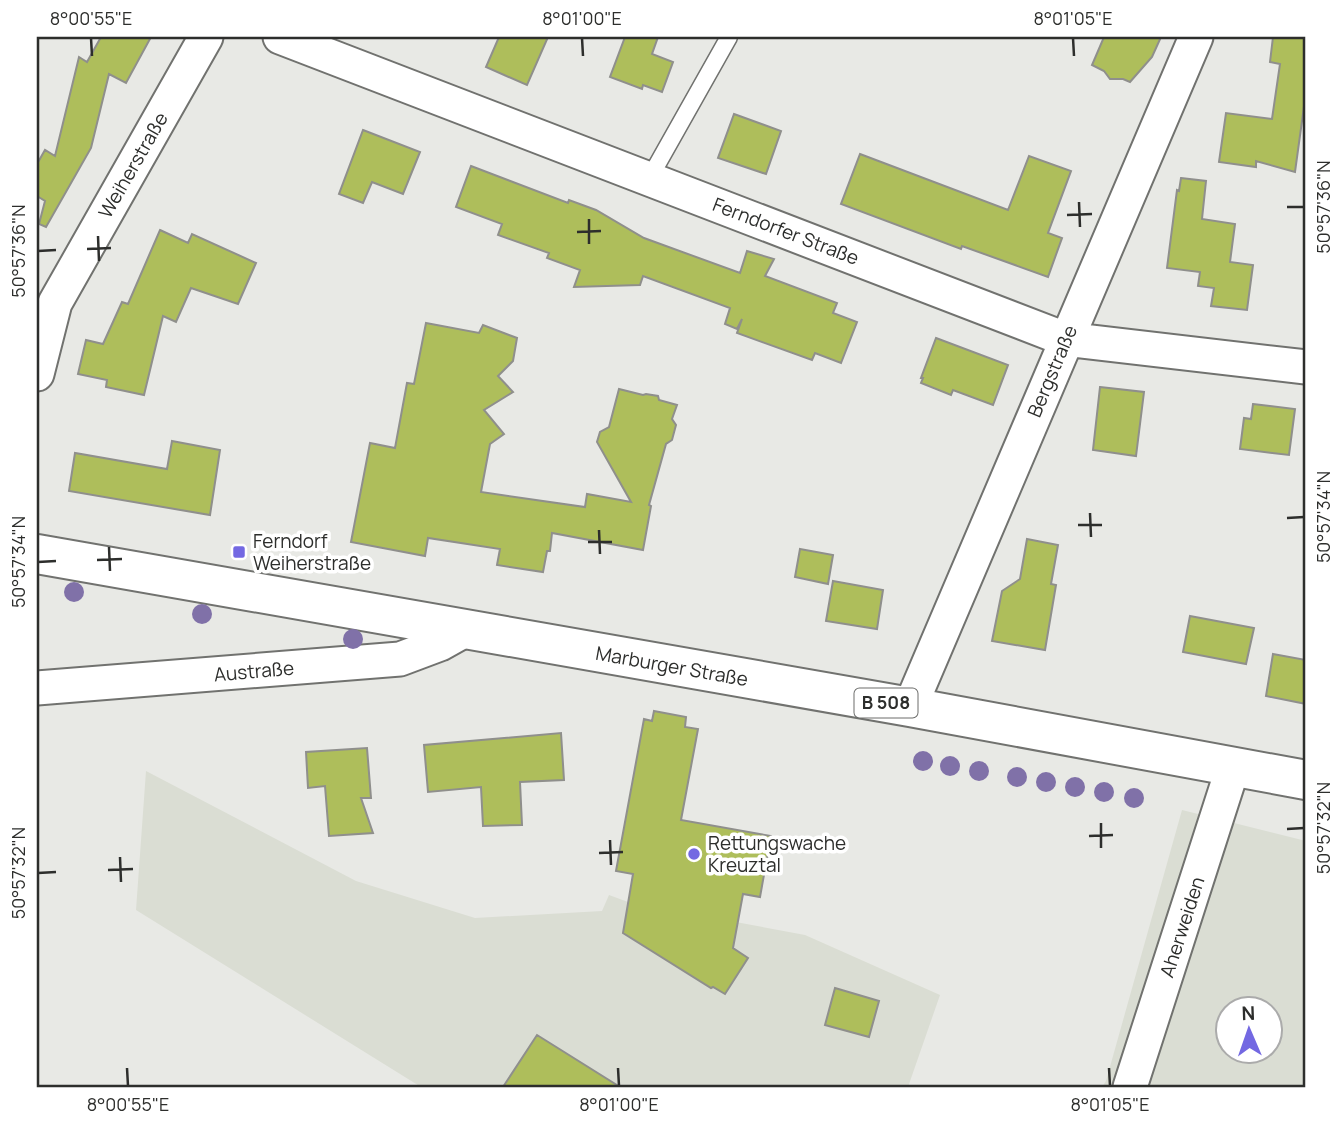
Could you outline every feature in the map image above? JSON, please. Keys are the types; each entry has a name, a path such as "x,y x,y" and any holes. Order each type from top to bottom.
{"main road":[{"name":"Marburger Straße","path":"37,554 911,707 1306,780"}],"street":[{"name":"Weiherstraße","path":"37,374 55,303 206,37"},
{"name":"Ferndorfer Straße","path":"280,37 1065,339 1306,367"},
{"name":"Bergstraße","path":"911,707 1065,339 1196,37"},
{"name":"Austraße","path":"37,688 400,659 440,644 465,630"},
{"name":"Aherweiden","path":"1130,1087 1233,767"}],"lane":[{"path":"649,178 729,37"}],"shaded area":[{"path":"146,771 356,881 475,918 602,911 609,895 628,902 805,935 940,995 908,1087 421,1087 136,910"},
{"path":"1182,810 1306,841 1306,1087 1102,1087 1106,1081"}],"building":[{"path":"101,37 151,37 126,83 109,74 91,148 46,227 39,224 45,201 37,196 37,164 45,150 55,156 79,57 87,62"},
{"path":"499,37 548,37 527,85 486,67"},
{"path":"625,37 658,37 652,54 673,62 662,92 643,85 642,89 610,77"},
{"path":"1104,37 1161,37 1152,57 1130,82 1110,79 1104,71 1092,65"},
{"path":"1273,37 1306,37 1306,92 1295,172 1256,161 1256,167 1219,162 1226,113 1272,119 1280,64 1270,62"},
{"path":"734,114 781,131 766,174 718,158"},
{"path":"363,130 420,152 403,194 372,182 363,203 339,194"},
{"path":"860,154 1008,210 1029,156 1071,171 1048,233 1062,238 1048,277 962,246 961,249 841,204"},
{"path":"471,166 568,203 569,200 596,210 644,238 740,273 747,251 774,259 765,276 837,303 833,313 857,322 841,363 815,353 812,360 737,333 742,319 737,329 725,324 730,308 643,276 640,285 574,287 580,270 547,258 549,253 498,235 502,224 456,207"},
{"path":"1181,178 1206,181 1202,219 1235,224 1230,262 1253,265 1247,310 1211,306 1214,288 1198,286 1200,272 1167,268 1177,190 1179,191"},
{"path":"160,230 188,243 192,234 256,263 238,304 191,288 176,322 163,316 144,395 106,387 107,380 78,374 86,340 103,344 122,302 128,304"},
{"path":"426,323 479,333 483,325 517,338 513,361 498,376 513,392 484,410 504,434 490,444 481,492 585,507 587,494 631,502 597,442 600,432 609,427 619,389 658,396 659,400 677,405 672,419 676,425 672,440 666,444 649,505 651,506 643,550 552,533 543,572 497,565 500,549 428,538 425,556 351,542 370,443 395,448 407,383 414,384"},
{"path":"936,338 1008,365 993,405 953,390 951,395 921,383"},
{"path":"1100,387 1144,392 1136,456 1093,450"},
{"path":"1253,404 1295,409 1289,455 1240,449 1244,418 1251,419"},
{"path":"172,441 220,450 210,515 69,491 75,453 167,469"},
{"path":"1027,539 1058,545 1051,584 1056,585 1045,650 992,641 1002,591 1020,579"},
{"path":"800,549 833,555 828,584 795,577"},
{"path":"833,581 883,590 877,629 826,621"},
{"path":"1190,616 1254,628 1246,664 1183,652"},
{"path":"1273,654 1306,660 1306,704 1266,696"},
{"path":"654,711 686,717 685,727 698,729 681,820 771,836 760,897 743,894 733,948 748,958 725,994 623,933 633,874 616,871 644,719 652,721"},
{"path":"561,733 564,780 520,782 522,825 483,826 481,787 428,792 424,745"},
{"path":"367,748 371,798 361,798 373,833 329,836 325,786 308,788 306,752"},
{"path":"835,988 879,1001 869,1037 825,1025"},
{"path":"537,1035 620,1087 503,1087"}],"place":[{"name":"Ferndorf Weiherstraße","path":"239,552"},
{"name":"Rettungswache Kreuztal","path":"694,854"}]}
